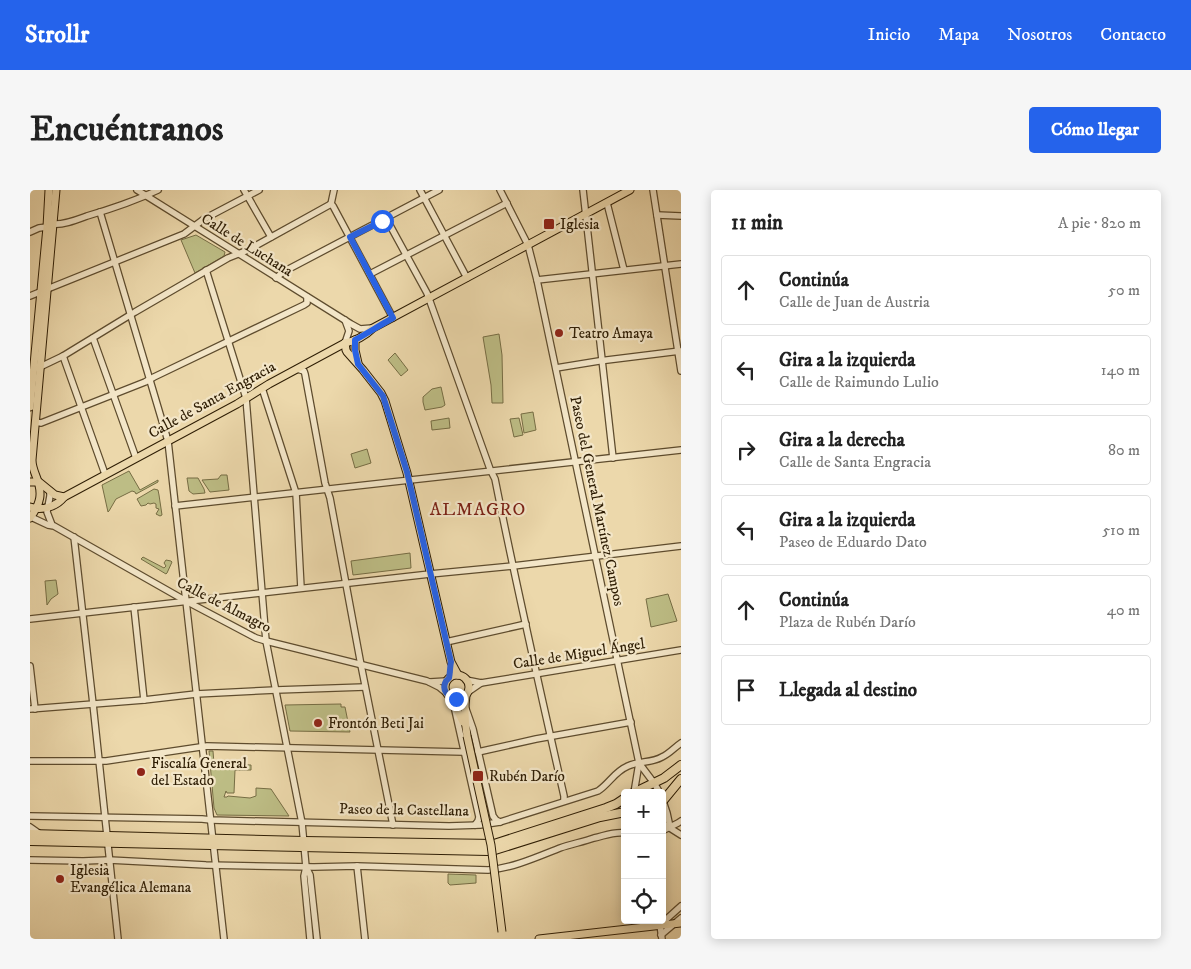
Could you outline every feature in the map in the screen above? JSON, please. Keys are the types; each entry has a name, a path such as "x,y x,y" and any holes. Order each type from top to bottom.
{"highway":[{"path":"639,789 664,778 681,766"},
{"path":"666,796 681,779"},
{"path":"304,844 494,844 606,808 621,801"},
{"path":"30,834 107,839 488,851 504,848 600,817 621,813"},
{"path":"30,841 107,839"}],"main road":[{"path":"49,190 50,226"},
{"path":"30,517 33,508 40,498 41,490 32,463 44,290 50,226 56,190"},
{"name":"Calle de Santa Engracia","path":"47,508 262,388 345,343 355,340 373,328 630,190"},
{"path":"30,407 31,372 44,290"},
{"path":"355,340 358,364"},
{"path":"345,343 346,350 351,357 383,396 409,480 451,662 458,675"},
{"path":"30,482 39,482 55,495 64,497"},
{"path":"33,508 47,508"},
{"path":"451,662 444,686 445,692 453,700 466,726"},
{"path":"447,680 454,675 458,675 463,677 468,684 464,705 467,736 491,845 502,936"},
{"path":"453,700 467,694"},
{"path":"539,939 582,937 678,923"}],"street":[{"name":"Calle de Luchana","path":"137,190 351,324"},
{"path":"30,232 39,228 60,225 100,212 158,190"},
{"path":"30,296 184,234 246,193 259,190"},
{"path":"334,190 331,204 393,318"},
{"path":"420,190 466,278"},
{"path":"276,278 280,273 439,190"},
{"name":"Paseo del General Martínez Campos","path":"500,190 528,245 537,280 639,763"},
{"path":"583,190 613,458"},
{"path":"653,190 681,371"},
{"path":"246,193 271,236"},
{"path":"370,274 507,203"},
{"path":"607,203 624,270"},
{"path":"40,366 63,356 206,270 248,250 331,204"},
{"path":"100,212 168,441 224,939"},
{"path":"657,215 681,216"},
{"path":"386,218 429,299 495,479 564,801"},
{"path":"537,280 681,264"},
{"path":"206,270 246,398 266,641 302,823 306,867 304,876 310,939"},
{"path":"35,422 41,423 145,382 304,305 307,303 307,297"},
{"path":"344,320 349,331 345,343"},
{"path":"351,324 360,329 373,328"},
{"path":"351,324 355,330 355,340"},
{"path":"93,338 136,458"},
{"path":"556,368 602,360 679,352"},
{"path":"63,356 105,474"},
{"path":"297,369 304,371 306,374 326,490 330,498 393,825"},
{"path":"262,388 296,494 301,588"},
{"path":"175,506 681,450"},
{"path":"50,491 47,515 52,525"},
{"name":"Calle de Almagro","path":"30,517 52,525 186,601 256,638 427,682 445,692"},
{"path":"74,537 118,939"},
{"path":"30,619 681,546"},
{"path":"134,607 144,700"},
{"path":"446,642 526,624"},
{"name":"Calle de Miguel Ángel","path":"466,680 481,683 681,650"},
{"path":"30,666 32,709 196,694 365,687"},
{"name":"Calle de Almagro","path":"427,682 447,680"},
{"name":"Calle de Miguel Ángel","path":"467,694 481,683"},
{"path":"453,700 463,752 479,816 475,825"},
{"path":"464,705 473,728 492,816 500,822"},
{"path":"478,752 631,722"},
{"name":"Paseo de la Castellana","path":"30,816 393,825 475,825 500,822 598,791 620,770 630,765 662,757 681,743"},
{"path":"30,761 106,762 202,746 463,752"},
{"path":"639,763 658,789"},
{"path":"634,789 639,763"},
{"path":"666,812 670,827"},
{"path":"666,829 681,821"},
{"path":"666,825 681,835"},
{"path":"30,827 40,834"},
{"path":"30,860 109,860 177,864 488,870 498,869 570,845 621,832"},
{"path":"357,866 365,939"},
{"path":"306,867 310,875 317,939"},
{"path":"662,937 660,925 681,906"},
{"path":"662,937 681,918"}],"green space":[{"path":"196,235 225,252 224,256 195,273 181,240"},
{"path":"499,334 502,355 503,403 492,403 483,337"},
{"path":"395,353 408,370 401,376 388,360"},
{"path":"441,387 445,405 425,410 423,397 432,389"},
{"path":"533,412 536,430 524,433 521,414"},
{"path":"449,418 450,428 432,430 431,421"},
{"path":"519,418 523,435 514,437 510,419"},
{"path":"367,449 371,463 355,468 351,454"},
{"path":"129,471 140,490 158,480 158,482 136,494 132,491 116,499 108,512 102,485"},
{"path":"221,475 227,475 229,490 210,492 202,480 218,479"},
{"path":"187,478 198,478 205,493 193,494 189,491"},
{"path":"154,489 158,490 162,515 160,516 156,514 159,509 156,508 156,504 148,503 141,506 137,499"},
{"path":"410,553 411,568 353,575 351,561"},
{"path":"143,557 164,568 166,560 172,562 166,574 141,559"},
{"path":"56,580 58,594 47,605 45,581"},
{"path":"668,594 677,621 651,627 646,599"},
{"name":"Frontón Beti Jai","path":"341,704 341,707 345,707 350,732 290,731 285,705"},
{"path":"209,751 213,751 214,764 251,765 251,770 235,770 234,793 227,793 226,791 224,797 250,798 256,796 256,788 271,789 289,816 217,815 214,808"},
{"path":"448,874 476,875 476,883 450,885 448,883"}],"place":[{"name":"Iglesia","path":"549,224"},
{"name":"Teatro Amaya","path":"559,333"},
{"name":"Frontón Beti Jai","path":"318,723"},
{"name":"Fiscalía General del Estado","path":"141,772"},
{"name":"Rubén Darío","path":"478,776"},
{"name":"Iglesia Evangélica Alemana","path":"60,879"}],"district":[{"name":"ALMAGRO","path":"478,510"}],"route":[{"path":"382,221 350,237 393,318 355,340 356,352 358,364 383,396 407,472 451,662 449,678 444,686 445,692 452,699 456,699"}]}
